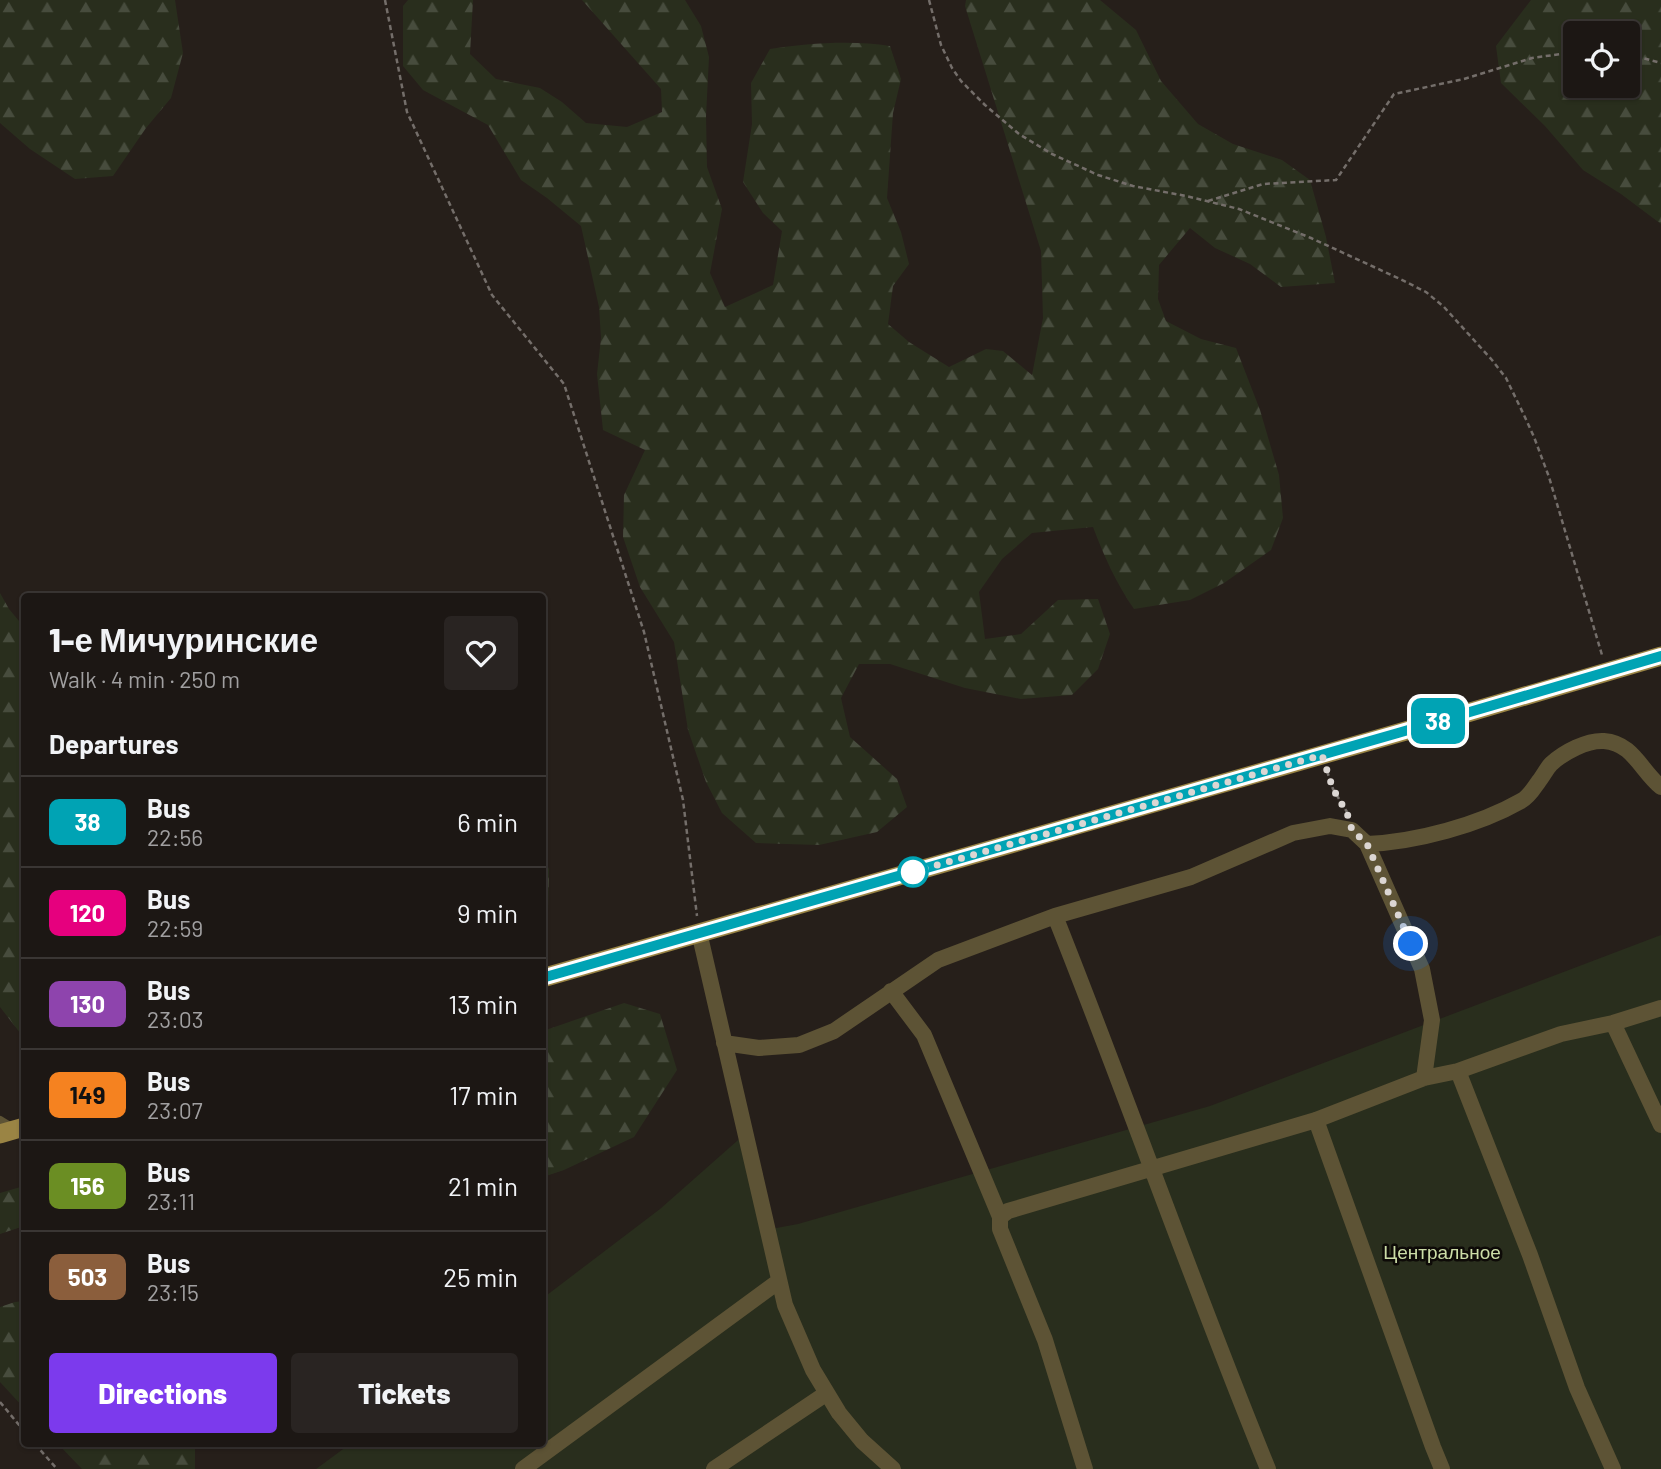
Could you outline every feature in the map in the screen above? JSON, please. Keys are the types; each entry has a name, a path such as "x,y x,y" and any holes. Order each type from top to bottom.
{"main road":[{"path":"546,977 1661,656"}],"street":[{"path":"1367,844 1396,842 1433,834 1496,815 1526,799 1551,764 1577,746 1604,741 1627,748 1661,787"},
{"path":"724,1043 759,1048 799,1045 834,1031 938,960 1055,916 1191,877 1293,834 1329,825 1352,830 1367,844 1422,969 1432,1020 1424,1077"},
{"path":"1055,916 1268,1469"},
{"path":"699,932 785,1305 813,1370 839,1413 862,1441 893,1469"},
{"path":"891,991 924,1035 1000,1217 1000,1229 1045,1340 1085,1469"},
{"path":"1000,1217 1008,1211 1316,1120 1424,1077 1458,1071 1561,1034 1613,1023 1661,1008"},
{"path":"1613,1023 1661,1125"},
{"path":"1458,1071 1530,1255 1577,1388 1613,1469"},
{"path":"1316,1120 1442,1469"},
{"path":"523,1469 779,1281"},
{"path":"714,1469 827,1393"}],"path":[{"path":"385,0 407,113 486,283 492,295 564,384 644,632 683,800 699,932"},
{"path":"929,0 951,68 961,81 1019,134 1052,154 1098,175 1133,186 1238,209 1311,238 1426,292 1444,307 1506,379 1534,437 1549,477 1607,672"},
{"path":"1207,201 1264,184 1336,180 1394,94 1464,79 1532,58 1563,54"},
{"path":"1640,57 1661,63"},
{"path":"1322,755 1333,789 1347,813 1352,830"},
{"path":"0,1402 21,1428"},
{"path":"38,1447 57,1469"}],"green space":[{"path":"0,0 175,0 183,53 171,98 146,128 113,176 75,179 30,149 0,123"},
{"path":"408,0 473,0 470,54 496,79 540,88 562,102 586,123 627,127 662,112 661,89 582,0 685,0 701,26 709,57 707,167 722,209 710,273 725,307 773,285 782,231 763,213 743,182 752,124 751,83 770,49 830,43 890,46 901,79 893,113 887,198 901,232 909,264 893,286 888,324 909,342 949,367 986,349 1003,351 1032,375 1043,318 1041,251 965,6 966,0 1100,0 1136,30 1161,81 1198,124 1233,144 1282,160 1310,180 1326,237 1335,283 1281,287 1250,264 1215,248 1190,228 1159,265 1158,299 1166,321 1201,339 1236,348 1260,410 1279,475 1283,518 1271,550 1224,583 1190,600 1134,609 1111,569 1093,527 1032,533 1002,559 979,592 985,639 1021,634 1058,600 1098,599 1110,634 1098,669 1072,695 1021,699 965,688 890,664 859,664 841,698 850,737 897,779 907,807 877,832 819,845 756,843 722,813 706,782 688,730 674,642 640,587 623,537 624,495 645,450 603,430 597,374 601,338 599,307 581,226 521,180 488,125 423,90 403,66 403,6"},
{"path":"1531,0 1661,0 1661,224 1583,170 1545,126 1501,83 1496,46"},
{"path":"0,593 21,623 21,1034 0,1007"},
{"path":"546,863 549,869 546,914"},
{"name":"Центральное","path":"1661,935 1661,1469 316,1469 346,1447 546,1447 546,1296 660,1209 746,1133 771,1229 798,1224 1210,1106"},
{"path":"624,1003 660,1014 677,1070 634,1137 546,1176 546,1030"},
{"path":"21,1187 21,1227 0,1234 0,1193"},
{"path":"21,1301 21,1405 0,1382 0,1307"},
{"path":"61,1447 195,1447 195,1469 82,1469"}],"bus line":[{"name":"38","path":"546,977 1661,656"}],"route":[{"path":"913,872 1322,755 1333,789 1347,813 1352,830 1367,844 1411,944"}]}
